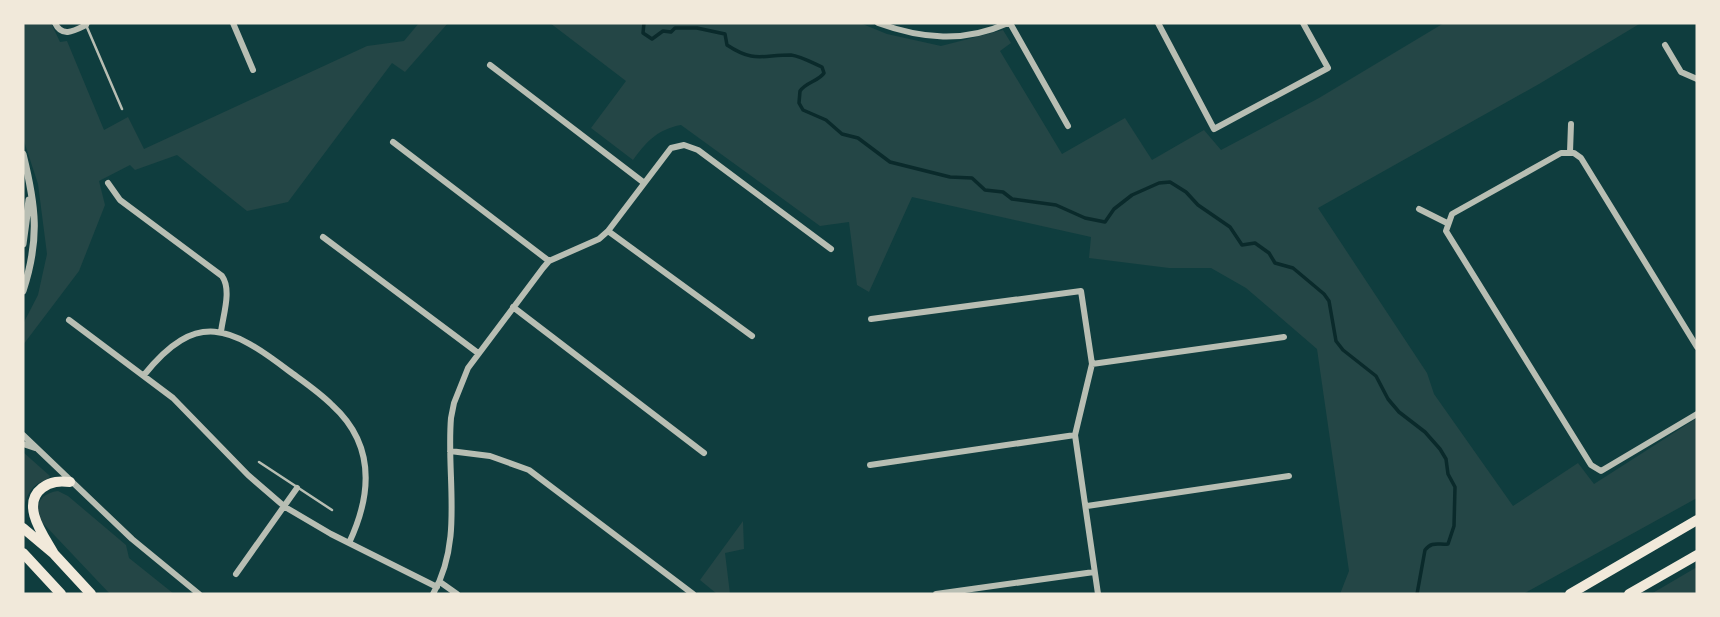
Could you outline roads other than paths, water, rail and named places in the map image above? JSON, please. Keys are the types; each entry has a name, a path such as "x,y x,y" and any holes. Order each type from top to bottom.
{"main road":[{"path":"54,554 33,514 33,501 40,489 48,484 70,482"},
{"path":"1570,594 1697,520"},
{"path":"23,527 54,554 91,594"},
{"path":"23,553 61,594"},
{"path":"1629,594 1697,555"}],"street":[{"path":"55,23 60,31 67,33 88,24"},
{"path":"233,23 253,70"},
{"path":"878,23 917,35 946,37 974,35 1009,23 1068,126"},
{"path":"1158,23 1214,129 1328,68 1303,23"},
{"path":"1665,45 1681,72 1697,79"},
{"path":"489,65 643,182"},
{"path":"1570,152 1571,124"},
{"path":"393,142 549,261"},
{"path":"433,594 439,584 452,539 450,451 454,403 465,375 549,261 599,239 608,231 671,148 684,145 694,147 831,249"},
{"path":"1697,347 1581,158 1570,152 1561,153 1452,214 1447,223 1446,231 1591,465 1601,471 1697,414"},
{"path":"23,154 31,186 36,226 32,265 23,291"},
{"path":"108,183 120,200 222,276 226,282 226,290 221,332"},
{"path":"23,244 31,186"},
{"path":"1419,209 1447,223"},
{"path":"608,231 752,336"},
{"path":"323,237 478,354"},
{"path":"871,319 1080,291 1092,364 1075,436 1098,594"},
{"path":"513,307 704,453"},
{"path":"69,320 189,412 232,460 285,507 349,543 457,594"},
{"path":"144,375 163,353 179,342 198,334 221,332 243,338 259,348 334,406 350,425 360,447 366,478 361,514 349,543"},
{"path":"1092,364 1284,337"},
{"path":"23,435 140,547 199,594"},
{"path":"870,465 1075,436"},
{"path":"23,444 37,448"},
{"path":"450,451 490,456 529,470 693,594"},
{"path":"1087,506 1289,476"},
{"path":"236,574 297,488"},
{"path":"936,594 1094,572"}],"lane":[{"path":"88,24 122,109"},
{"path":"259,462 332,510"}],"waterway":[{"path":"644,23 643,33 652,39 663,31 671,32 675,28 697,28 725,34 727,45 744,54 758,57 791,55 822,67 822,76 800,91 799,103 803,110 826,120 842,134 858,138 890,162 950,177 972,178 985,190 1003,192 1012,199 1056,205 1085,218 1105,222 1114,209 1132,195 1159,183 1170,182 1230,227 1242,245 1255,243 1269,253 1275,263 1293,268 1329,301 1336,341 1343,350 1376,376 1388,399 1399,412 1425,432 1446,459 1448,474 1455,487 1454,526 1448,544 1433,544 1425,550 1417,594"}]}
